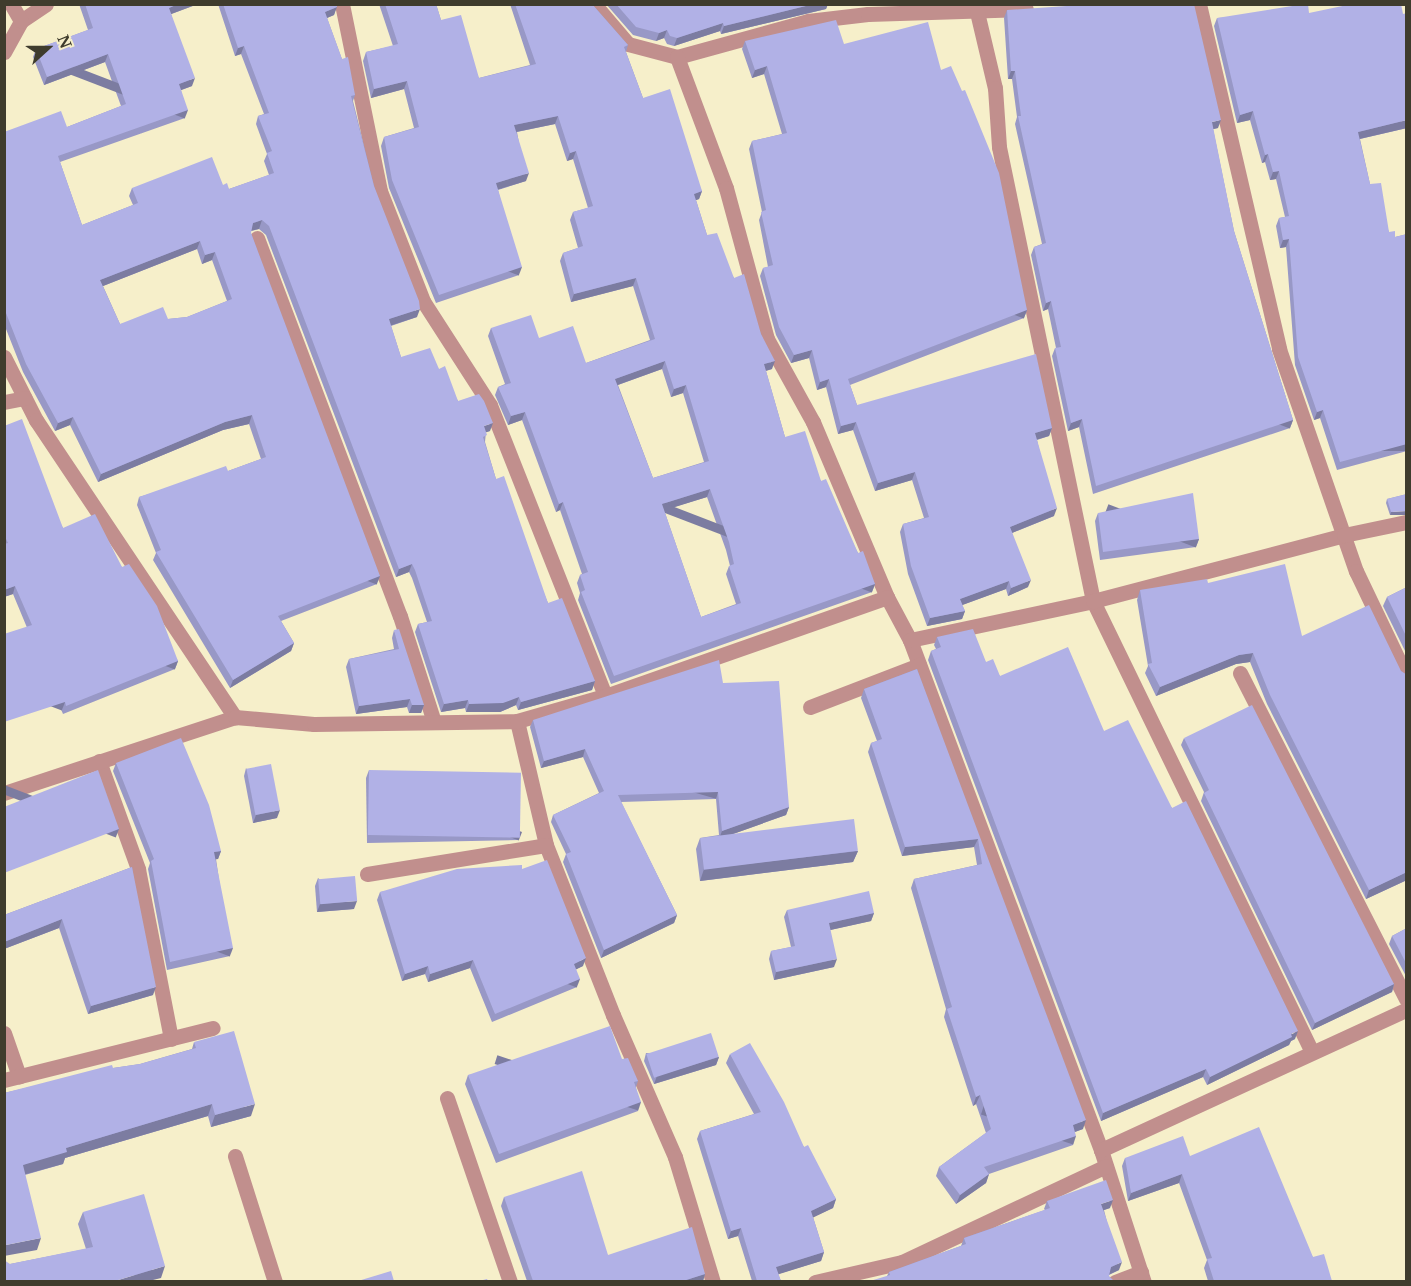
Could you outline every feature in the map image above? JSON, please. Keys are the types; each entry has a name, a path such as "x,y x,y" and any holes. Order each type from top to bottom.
{"street":[{"path":"11,4 21,21"},
{"path":"4,52 21,21 46,4"},
{"path":"342,4 380,191 423,301 490,405 605,696"},
{"path":"594,4 628,44 677,57 808,21 867,9 977,12 1043,8"},
{"path":"1199,4 1279,349 1356,571 1407,676"},
{"path":"977,12 995,88 999,147 1093,601 1312,1052"},
{"path":"677,57 726,188 767,339 813,422 887,597 910,640 1101,1150 1143,1277 1115,1281"},
{"path":"257,238 400,616 434,722"},
{"path":"4,357 36,420 235,717"},
{"path":"4,402 25,398"},
{"path":"910,640 1093,601 1344,535 1407,522"},
{"path":"4,793 235,717 314,724 517,721 605,696 887,597"},
{"path":"810,707 919,665"},
{"path":"1240,673 1407,999"},
{"path":"517,721 546,846 675,1157 713,1281"},
{"path":"99,762 138,869 171,1039"},
{"path":"366,874 546,846"},
{"path":"1101,1150 1214,1101 1312,1052 1407,1010"},
{"path":"4,1033 12,1078 213,1028"},
{"path":"447,1098 510,1281"},
{"path":"235,1156 275,1281"},
{"path":"815,1281 902,1262 1106,1166"}],"building":[{"path":"85,4 178,4 169,8 195,78 179,84 188,110 58,156 82,225 138,203 132,188 212,157 223,185 227,183 229,189 274,173 267,153 272,151 258,116 269,113 244,46 238,48 223,4 337,4 337,7 325,12 342,59 348,57 355,95 351,96 374,186 419,301 420,309 389,319 401,357 430,348 439,369 445,366 458,401 479,394 484,401 493,423 484,426 487,435 483,437 496,479 504,476 548,603 562,598 595,681 521,702 519,697 503,703 469,704 468,700 444,704 418,624 432,621 415,570 412,564 399,569 269,226 262,220 253,223 251,233 380,576 278,616 294,643 233,680 156,552 161,550 139,497 226,466 228,471 266,457 252,415 225,422 101,474 73,417 58,423 26,364 4,308 4,132 61,111 67,127 126,104 108,54 47,77 36,49 93,28","holes":["200,241 205,255 215,252 232,299 187,317 168,319 163,307 120,324 100,280"]},
{"path":"385,4 436,4 441,20 461,15 479,78 536,64 515,4 592,4 628,45 624,47 643,98 670,89 702,191 694,194 707,235 717,233 734,278 744,274 761,334 775,361 764,364 785,437 805,431 821,481 826,479 858,553 863,551 875,584 614,676 581,592 585,590 580,575 588,572 563,502 559,504 525,412 511,416 498,387 511,383 491,328 531,315 539,338 573,326 586,363 655,339 636,278 574,294 563,253 583,246 573,212 593,206 576,151 570,153 558,116 514,125 529,173 496,183 522,267 439,295 392,180 384,137 419,127 407,81 374,89 366,52 398,44","holes":["665,361 674,389 686,385 709,461 653,478 615,379","710,489 729,542 734,564 729,566 741,603 701,617 662,504"]},
{"path":"616,4 814,4 724,26 723,23 677,38 670,36 667,30 659,33 636,27"},
{"path":"1095,4 1194,4 1221,120 1212,122 1234,231 1293,420 1096,486 1082,419 1071,423 1055,348 1061,347 1051,301 1046,303 1034,247 1046,243 1018,116 1021,116 1015,71 1011,71 1007,10"},
{"path":"1308,4 1309,13 1352,4 1401,4 1403,14 1407,13 1407,120 1358,132 1370,184 1381,183 1389,232 1395,231 1395,237 1407,234 1407,444 1340,462 1323,410 1317,412 1298,357 1289,239 1283,240 1279,218 1289,216 1279,171 1273,172 1268,154 1265,155 1253,111 1240,115 1217,18"},
{"path":"836,20 844,44 928,22 941,70 951,66 962,91 965,90 999,173 1027,310 848,379 857,405 1036,354 1052,428 1035,433 1057,508 1010,527 1031,580 1011,588 1009,581 960,599 965,611 930,618 911,566 903,524 929,517 915,472 878,483 856,422 841,426 829,379 820,382 812,350 794,355 779,327 763,268 773,265 761,212 766,210 752,141 787,133 767,66 755,70 745,41"},
{"path":"22,419 63,528 95,514 122,567 129,564 157,606 178,661 66,706 65,702 4,722 4,634 32,625 15,586 4,590 4,544 8,543 4,535 4,426"},
{"path":"1193,493 1199,539 1103,552 1098,513"},
{"path":"1407,494 1407,511 1391,512 1387,499"},
{"path":"1285,564 1302,636 1369,605 1401,671 1407,675 1407,872 1369,890 1270,695 1253,653 1239,655 1160,687 1148,664 1152,663 1140,590 1207,579 1208,583"},
{"path":"1407,587 1407,638 1387,597"},
{"path":"399,629 424,705 412,705 410,699 359,706 349,659 399,649 394,630"},
{"path":"973,629 986,662 993,659 1000,676 1068,647 1104,731 1128,720 1172,808 1186,801 1298,1031 1291,1034 1292,1037 1210,1077 1206,1069 1103,1113 931,651 941,647 937,637"},
{"path":"719,660 723,683 779,681 789,807 722,831 718,792 618,795 677,915 604,950 566,854 571,852 553,815 604,791 585,749 544,761 533,720"},
{"path":"917,669 1086,1120 1073,1125 1076,1136 984,1167 989,1174 960,1195 939,1167 991,1129 980,1095 976,1097 947,1009 952,1007 914,879 982,864 978,839 905,847 871,743 882,739 864,689"},
{"path":"1252,705 1394,984 1315,1023 1204,793 1209,790 1184,738"},
{"path":"181,738 209,805 221,851 214,852 233,948 170,962 151,861 154,859 116,763"},
{"path":"271,764 280,810 255,815 246,769"},
{"path":"98,770 119,829 4,873 4,807"},
{"path":"369,770 521,773 520,838 368,835"},
{"path":"854,819 858,851 704,870 700,838"},
{"path":"547,860 586,958 574,964 580,979 495,1014 473,960 430,974 428,966 405,974 380,892 457,869 522,865 522,869"},
{"path":"132,867 156,987 91,1006 62,919 4,942 4,915"},
{"path":"355,876 357,901 320,904 318,879"},
{"path":"869,891 874,913 829,923 837,959 776,972 771,951 795,946 787,910"},
{"path":"1407,928 1407,965 1392,936"},
{"path":"610,1026 622,1059 628,1058 638,1081 634,1082 641,1102 499,1154 468,1075"},
{"path":"234,1031 255,1104 215,1115 212,1104 66,1148 67,1152 23,1165 41,1238 4,1247 4,1093 112,1065 113,1068 140,1064 196,1048 194,1042"},
{"path":"711,1033 719,1057 654,1078 646,1054"},
{"path":"750,1043 784,1102 804,1147 808,1145 836,1199 811,1211 824,1252 776,1267 781,1281 757,1281 741,1228 731,1231 700,1131 761,1112 730,1054"},
{"path":"1259,1127 1313,1257 1324,1254 1332,1281 1214,1281 1207,1259 1212,1258 1182,1174 1131,1193 1125,1158 1183,1136 1190,1156"},
{"path":"582,1171 608,1255 692,1227 705,1274 683,1281 533,1281 504,1197"},
{"path":"1106,1180 1113,1200 1101,1204 1122,1262 1111,1267 1109,1276 1114,1281 870,1281 966,1244 964,1238 1050,1208 1047,1201"},
{"path":"144,1194 165,1266 115,1281 4,1281 4,1260 10,1264 93,1247 83,1212"},
{"path":"391,1271 394,1281 358,1281"}]}
